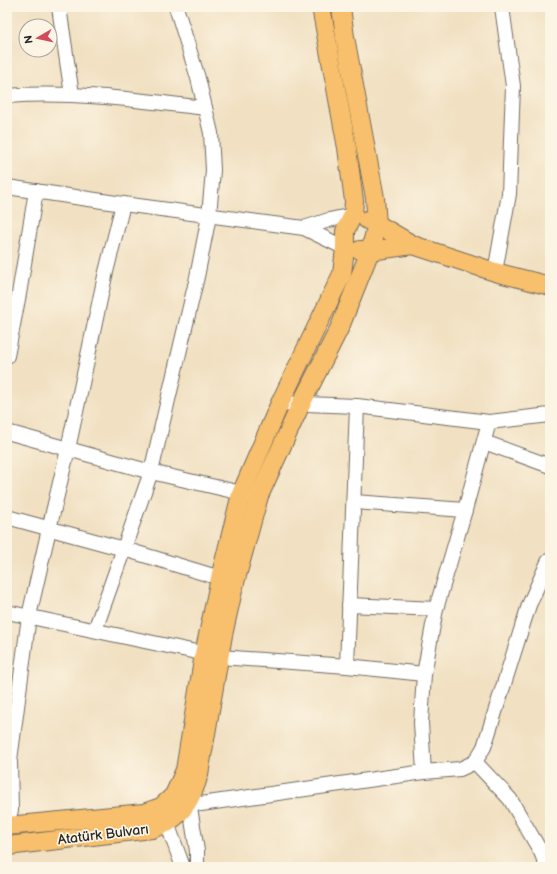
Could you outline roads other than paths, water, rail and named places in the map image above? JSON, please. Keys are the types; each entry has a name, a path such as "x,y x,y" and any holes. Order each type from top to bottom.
{"main road":[{"path":"181,798 184,770 212,655 220,578 241,494 280,403 342,274 346,248 345,231 353,215 354,201 347,148 321,7"},
{"path":"212,655 223,635 234,586 259,496 301,404 340,327 370,251 377,224 375,198 341,7"},
{"path":"353,215 377,224 414,245 495,272 550,286"},
{"path":"346,248 370,251 414,245"},
{"name":"Atatürk Bulvarı","path":"8,815 144,813 181,798"},
{"name":"Atatürk Bulvarı","path":"7,846 152,829 166,823 178,813 181,798"}],"street":[{"path":"59,7 72,95"},
{"path":"95,630 151,472 197,277 209,216 213,170 212,145 198,78 176,7"},
{"path":"495,272 510,194 513,86 502,7"},
{"path":"7,96 33,94 93,95 205,108"},
{"path":"7,187 304,228 346,248"},
{"path":"7,356 36,191"},
{"path":"8,815 8,760 30,616 105,276 124,204"},
{"path":"304,228 329,220 353,215"},
{"path":"280,403 357,406 489,422 550,415"},
{"path":"347,666 357,406"},
{"path":"424,772 422,723 424,674 436,609 489,422"},
{"path":"7,432 151,472 241,494 259,496"},
{"path":"484,442 550,466"},
{"path":"354,502 465,510"},
{"path":"7,517 124,549 220,578"},
{"path":"181,798 201,804 460,768 475,762 484,747 529,605 550,560"},
{"path":"349,605 436,609"},
{"path":"7,612 212,655 424,674"},
{"path":"475,762 510,799 541,852 547,867"},
{"path":"181,798 197,851 197,867"},
{"path":"166,823 182,867"}]}
